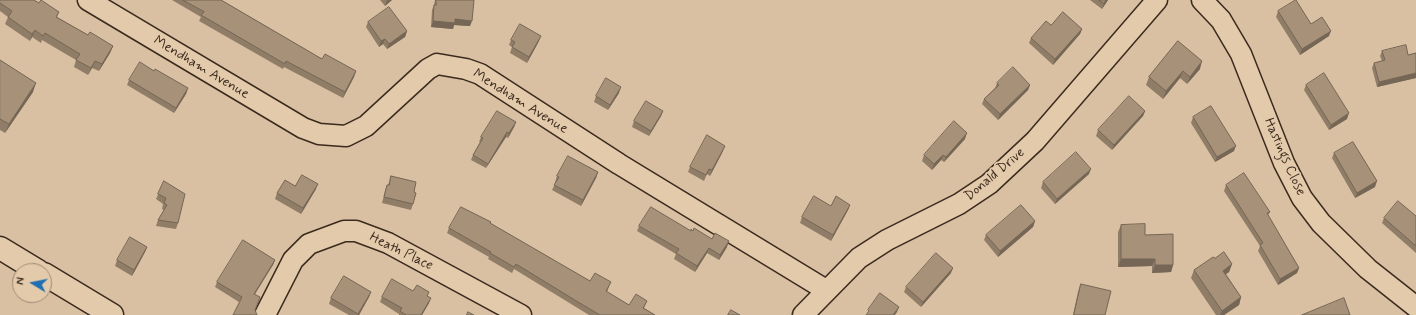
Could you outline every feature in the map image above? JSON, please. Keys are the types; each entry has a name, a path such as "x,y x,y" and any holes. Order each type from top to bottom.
{"main road":[{"path":"0,248 25,263"},
{"path":"52,279 112,315"}],"street":[{"name":"Mendham Avenue","path":"88,0 303,128 319,134 346,136 366,126 428,69 437,64 466,68 480,74 619,164 826,290"},
{"name":"Donald Drive","path":"803,315 859,258 887,240 959,204 988,184 1035,141 1157,0"},
{"name":"Hastings Close","path":"1202,0 1221,20 1241,54 1284,163 1302,198 1321,223 1368,269 1416,307"},
{"name":"Heath Place","path":"265,315 293,260 308,244 344,231 356,231 388,243 521,315"}],"building":[{"path":"0,0 34,0 39,3 41,0 59,12 56,17 88,35 90,32 113,46 102,64 95,61 91,68 76,60 80,54 45,33 43,36 35,30 32,34 8,17 12,11 0,3"},
{"path":"183,0 221,0 322,59 325,54 356,71 345,92 286,61 285,64 201,15 204,12"},
{"path":"436,0 474,0 472,21 455,19 455,23 433,21 434,5 436,5"},
{"path":"1099,0 1106,0 1104,3"},
{"path":"1296,0 1311,24 1322,17 1331,31 1302,49 1278,11"},
{"path":"389,7 407,31 389,44 385,39 381,41 368,22"},
{"path":"1063,12 1082,29 1055,59 1031,38 1046,21 1051,25"},
{"path":"520,24 541,36 529,57 512,47 515,42 511,40"},
{"path":"1178,41 1202,61 1190,77 1183,71 1166,91 1149,77"},
{"path":"1406,45 1408,55 1416,53 1416,73 1379,82 1374,63 1385,60 1382,51"},
{"path":"0,60 36,83 9,124 0,119"},
{"path":"140,62 154,71 155,69 188,88 176,108 129,80"},
{"path":"1013,67 1030,85 1000,114 984,99 999,85 997,83"},
{"path":"1324,73 1349,113 1331,125 1306,85"},
{"path":"606,78 621,87 610,105 596,96"},
{"path":"1129,96 1145,111 1114,145 1098,130"},
{"path":"646,101 663,111 651,131 634,121"},
{"path":"1211,106 1236,146 1217,157 1193,117"},
{"path":"497,111 516,122 509,133 507,132 488,164 473,155 483,138 481,137"},
{"path":"954,121 967,133 946,157 943,155 934,164 924,155"},
{"path":"707,135 725,146 712,170 709,169 706,175 690,167"},
{"path":"1353,142 1377,181 1357,193 1334,153"},
{"path":"1076,152 1091,169 1057,199 1043,182"},
{"path":"568,156 598,172 583,200 554,185 559,177 557,176"},
{"path":"1244,173 1270,212 1267,213 1299,268 1280,279 1260,245 1263,243 1226,185"},
{"path":"302,175 318,184 303,208 277,193 285,180 295,186"},
{"path":"391,176 416,182 414,192 416,193 413,204 384,197"},
{"path":"164,181 185,194 178,223 158,220 167,205 164,203 166,198 158,194"},
{"path":"814,196 831,206 836,196 850,205 833,235 802,217"},
{"path":"1398,201 1416,216 1416,246 1384,218"},
{"path":"1021,205 1035,221 1000,251 986,235"},
{"path":"461,207 491,222 490,223 590,281 595,273 611,282 606,291 629,305 636,294 647,301 643,308 655,315 600,315 516,264 514,267 449,228"},
{"path":"651,207 691,231 691,229 693,231 694,228 712,239 715,233 729,241 720,255 709,248 697,266 676,253 679,249 639,226"},
{"path":"1145,224 1145,235 1173,234 1173,265 1155,265 1155,259 1121,259 1121,225"},
{"path":"130,237 147,247 134,270 117,260"},
{"path":"243,240 275,260 254,294 260,297 255,310 257,315 233,315 242,297 217,282"},
{"path":"1224,252 1232,264 1223,271 1241,297 1222,311 1194,270 1213,257 1215,258"},
{"path":"936,253 953,268 923,302 906,287"},
{"path":"344,276 371,292 358,314 331,298"},
{"path":"392,279 413,291 417,285 429,292 427,296 431,298 421,315 406,315 400,311 402,308 382,297"},
{"path":"1081,284 1111,291 1105,315 1074,315"},
{"path":"880,293 899,307 893,315 866,315 869,311 868,310"},
{"path":"1344,298 1350,315 1302,315"},
{"path":"731,310 740,315 728,315"},
{"path":"468,312 474,315 467,315"}]}
